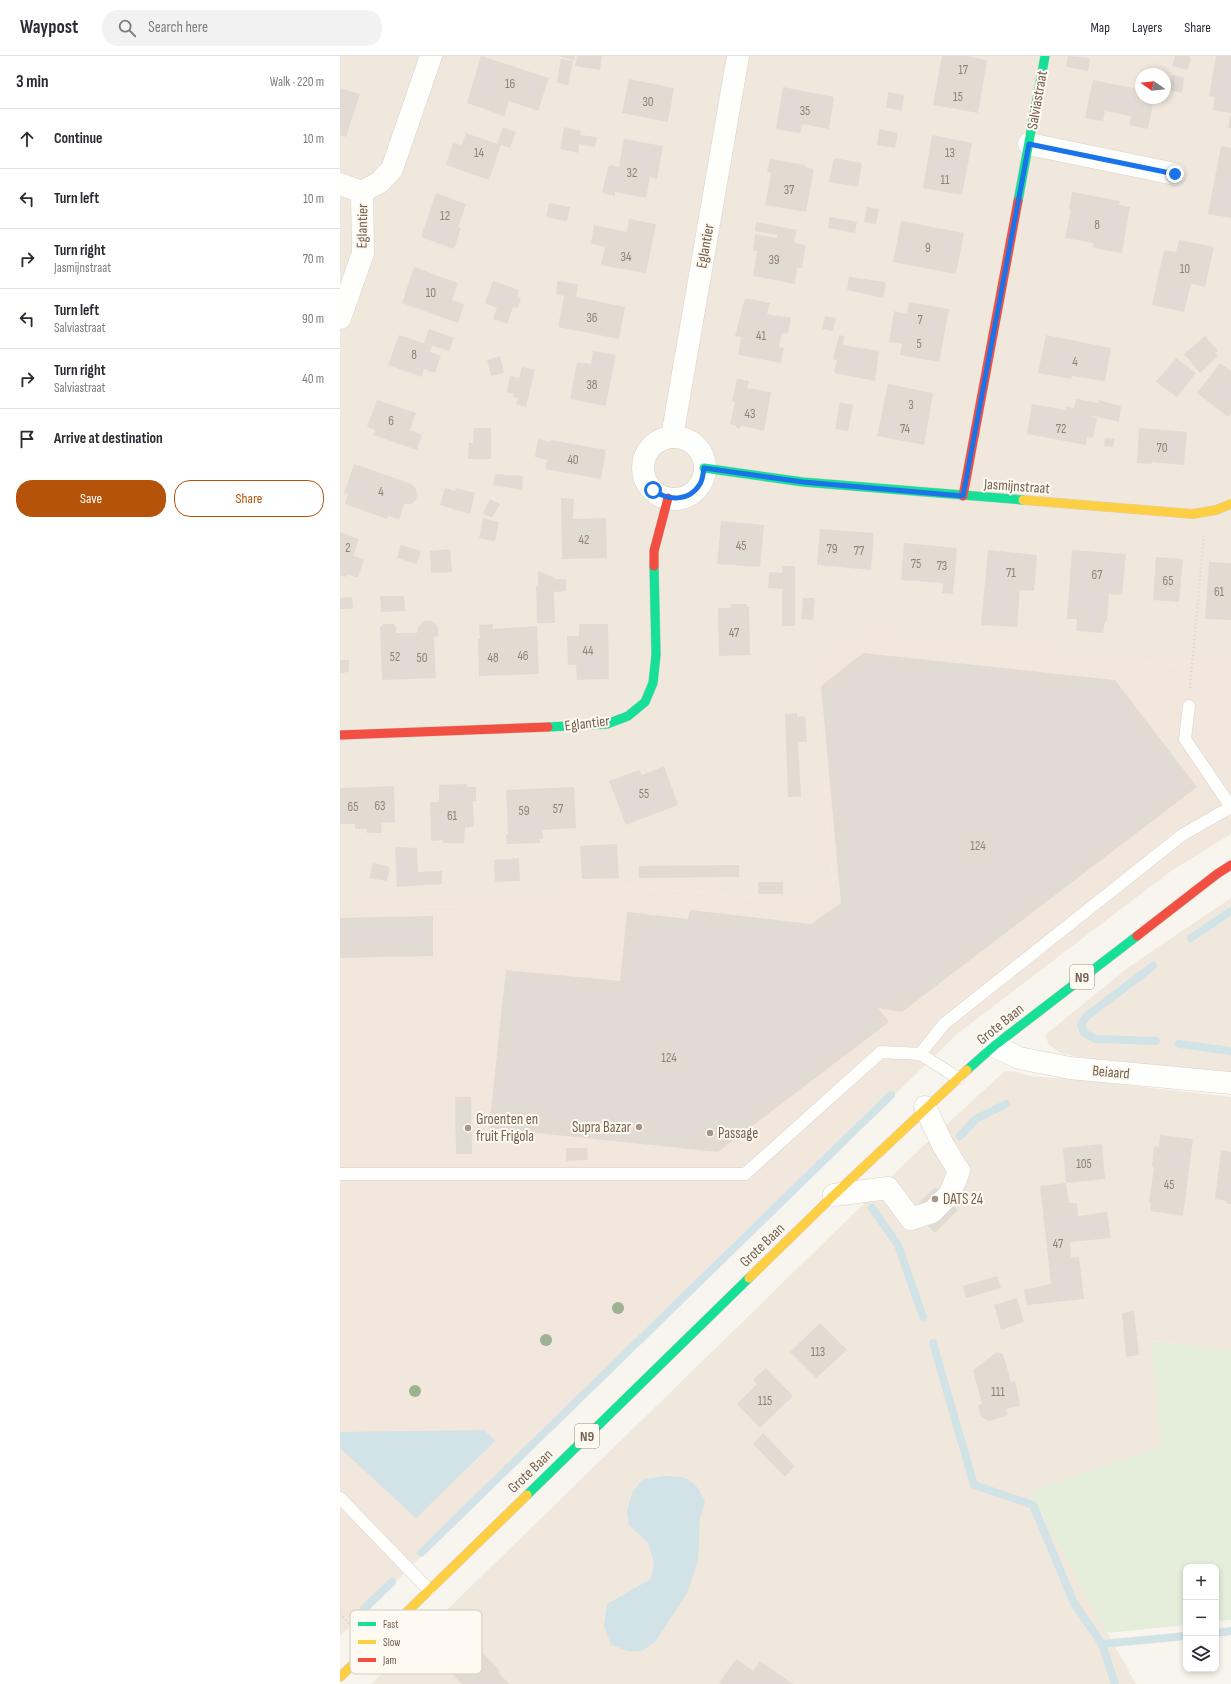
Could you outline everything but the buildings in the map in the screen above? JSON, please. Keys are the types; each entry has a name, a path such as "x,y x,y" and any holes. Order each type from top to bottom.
{"street":[{"name":"Eglantier","path":"340,318 363,253 362,192 380,182 392,170 431,56"},
{"name":"Eglantier","path":"672,437 738,56"},
{"name":"Salviastraat","path":"963,496 1045,56"},
{"name":"Salviastraat","path":"1029,144 1175,174"},
{"path":"340,184 362,192"},
{"path":"672,437 679,437 692,443 698,449 703,459 704,468 701,483 694,491 689,495 678,498 668,498 653,490 647,484 644,474 644,461 648,451 657,442 672,437"},
{"name":"Jasmijnstraat","path":"704,468 803,482 1193,514 1216,510 1231,504"},
{"name":"Eglantier","path":"340,735 519,729 607,724 628,716 645,702 653,683 656,655 654,551 668,498"},
{"name":"Grote Baan","path":"409,1610 834,1195 958,1078 994,1046 1217,874 1231,865"},
{"name":"Beiaard","path":"994,1046 1019,1058 1070,1068 1231,1083"},
{"path":"834,1195 888,1188 911,1219 932,1212 950,1194 959,1171 943,1145 925,1108"},
{"name":"Grote Baan","path":"340,1677 350,1667"}],"lane":[{"path":"920,1054 944,1024 1176,840 1231,807 1185,739 1189,706"},
{"path":"340,1174 745,1174 880,1052 920,1054 958,1078"},
{"path":"340,1498 429,1590"}],"path":[{"path":"1189,706 1204,543 1203,512"}],"shaded area":[{"path":"340,56 1231,56 1231,670 1116,661 816,676 833,885 803,901 620,886 487,906 378,907 340,912"},
{"path":"866,636 1116,661 1231,670 1231,748 1218,762 1231,780 1231,834 1171,871 957,1034 367,1610 350,1610 350,1626 340,1636 340,912 378,907 487,906 620,886 803,901 833,885 816,676"},
{"path":"1231,748 1231,780 1218,762"},
{"path":"1231,898 1231,1074 1091,1059 1062,1054 1049,1045 1045,1035 1130,966"},
{"path":"1005,1071 1017,1072 1029,1076 1091,1081 1231,1097 1231,1350 1153,1341 1161,1446 1029,1492 1136,1684 371,1684 381,1674 482,1674 482,1610 447,1610 926,1143"},
{"path":"484,1430 495,1441 416,1518 340,1448 340,1432"},
{"path":"664,1476 679,1477 690,1480 694,1483 705,1501 700,1519 698,1561 688,1591 656,1641 642,1651 628,1651 611,1645 604,1625 607,1604 651,1579 654,1562 648,1543 629,1525 627,1511 632,1493 642,1480"}],"green space":[{"path":"1152,1341 1231,1350 1231,1620 1219,1621 1219,1564 1183,1564 1183,1625 1107,1633 1029,1492 1161,1446"}],"waterway":[{"path":"1191,938 1231,911"},
{"path":"1153,966 1087,1016 1081,1024 1084,1033 1095,1039 1156,1041"},
{"path":"1179,1044 1231,1051"},
{"path":"421,1553 891,1095"},
{"path":"960,1136 976,1119 1006,1104"},
{"path":"872,1208 898,1245 923,1317"},
{"path":"933,1343 974,1485 1033,1505 1074,1603 1102,1644 1115,1684"},
{"path":"364,1609 392,1582"},
{"path":"1219,1633 1231,1631"},
{"path":"1102,1644 1183,1636"}],"traffic: fast":[{"path":"1018,201 1045,56"},
{"path":"704,468 803,482 1023,500"},
{"path":"548,727 607,724 628,716 645,702 653,683 656,655 654,566"},
{"path":"967,1070 994,1046 1137,936"},
{"path":"527,1495 749,1278"}],"traffic: slow":[{"path":"1023,500 1193,514 1216,510 1231,504"},
{"path":"749,1278 834,1195 967,1070"},
{"path":"409,1610 527,1495"},
{"path":"340,1677 350,1667"}],"traffic: jam":[{"path":"963,496 1018,201"},
{"path":"654,566 654,551 668,498"},
{"path":"340,735 548,727"},
{"path":"1137,936 1217,874 1231,865"}],"place":[{"name":"Supra Bazar","path":"639,1127"},
{"name":"Groenten en fruit Frigola","path":"468,1128"},
{"name":"Passage","path":"710,1133"},
{"name":"DATS 24","path":"935,1199"}],"route":[{"path":"653,490 661,496 668,498 678,498 689,495 701,483 704,468 803,482 963,496 1029,144 1175,174"}]}
